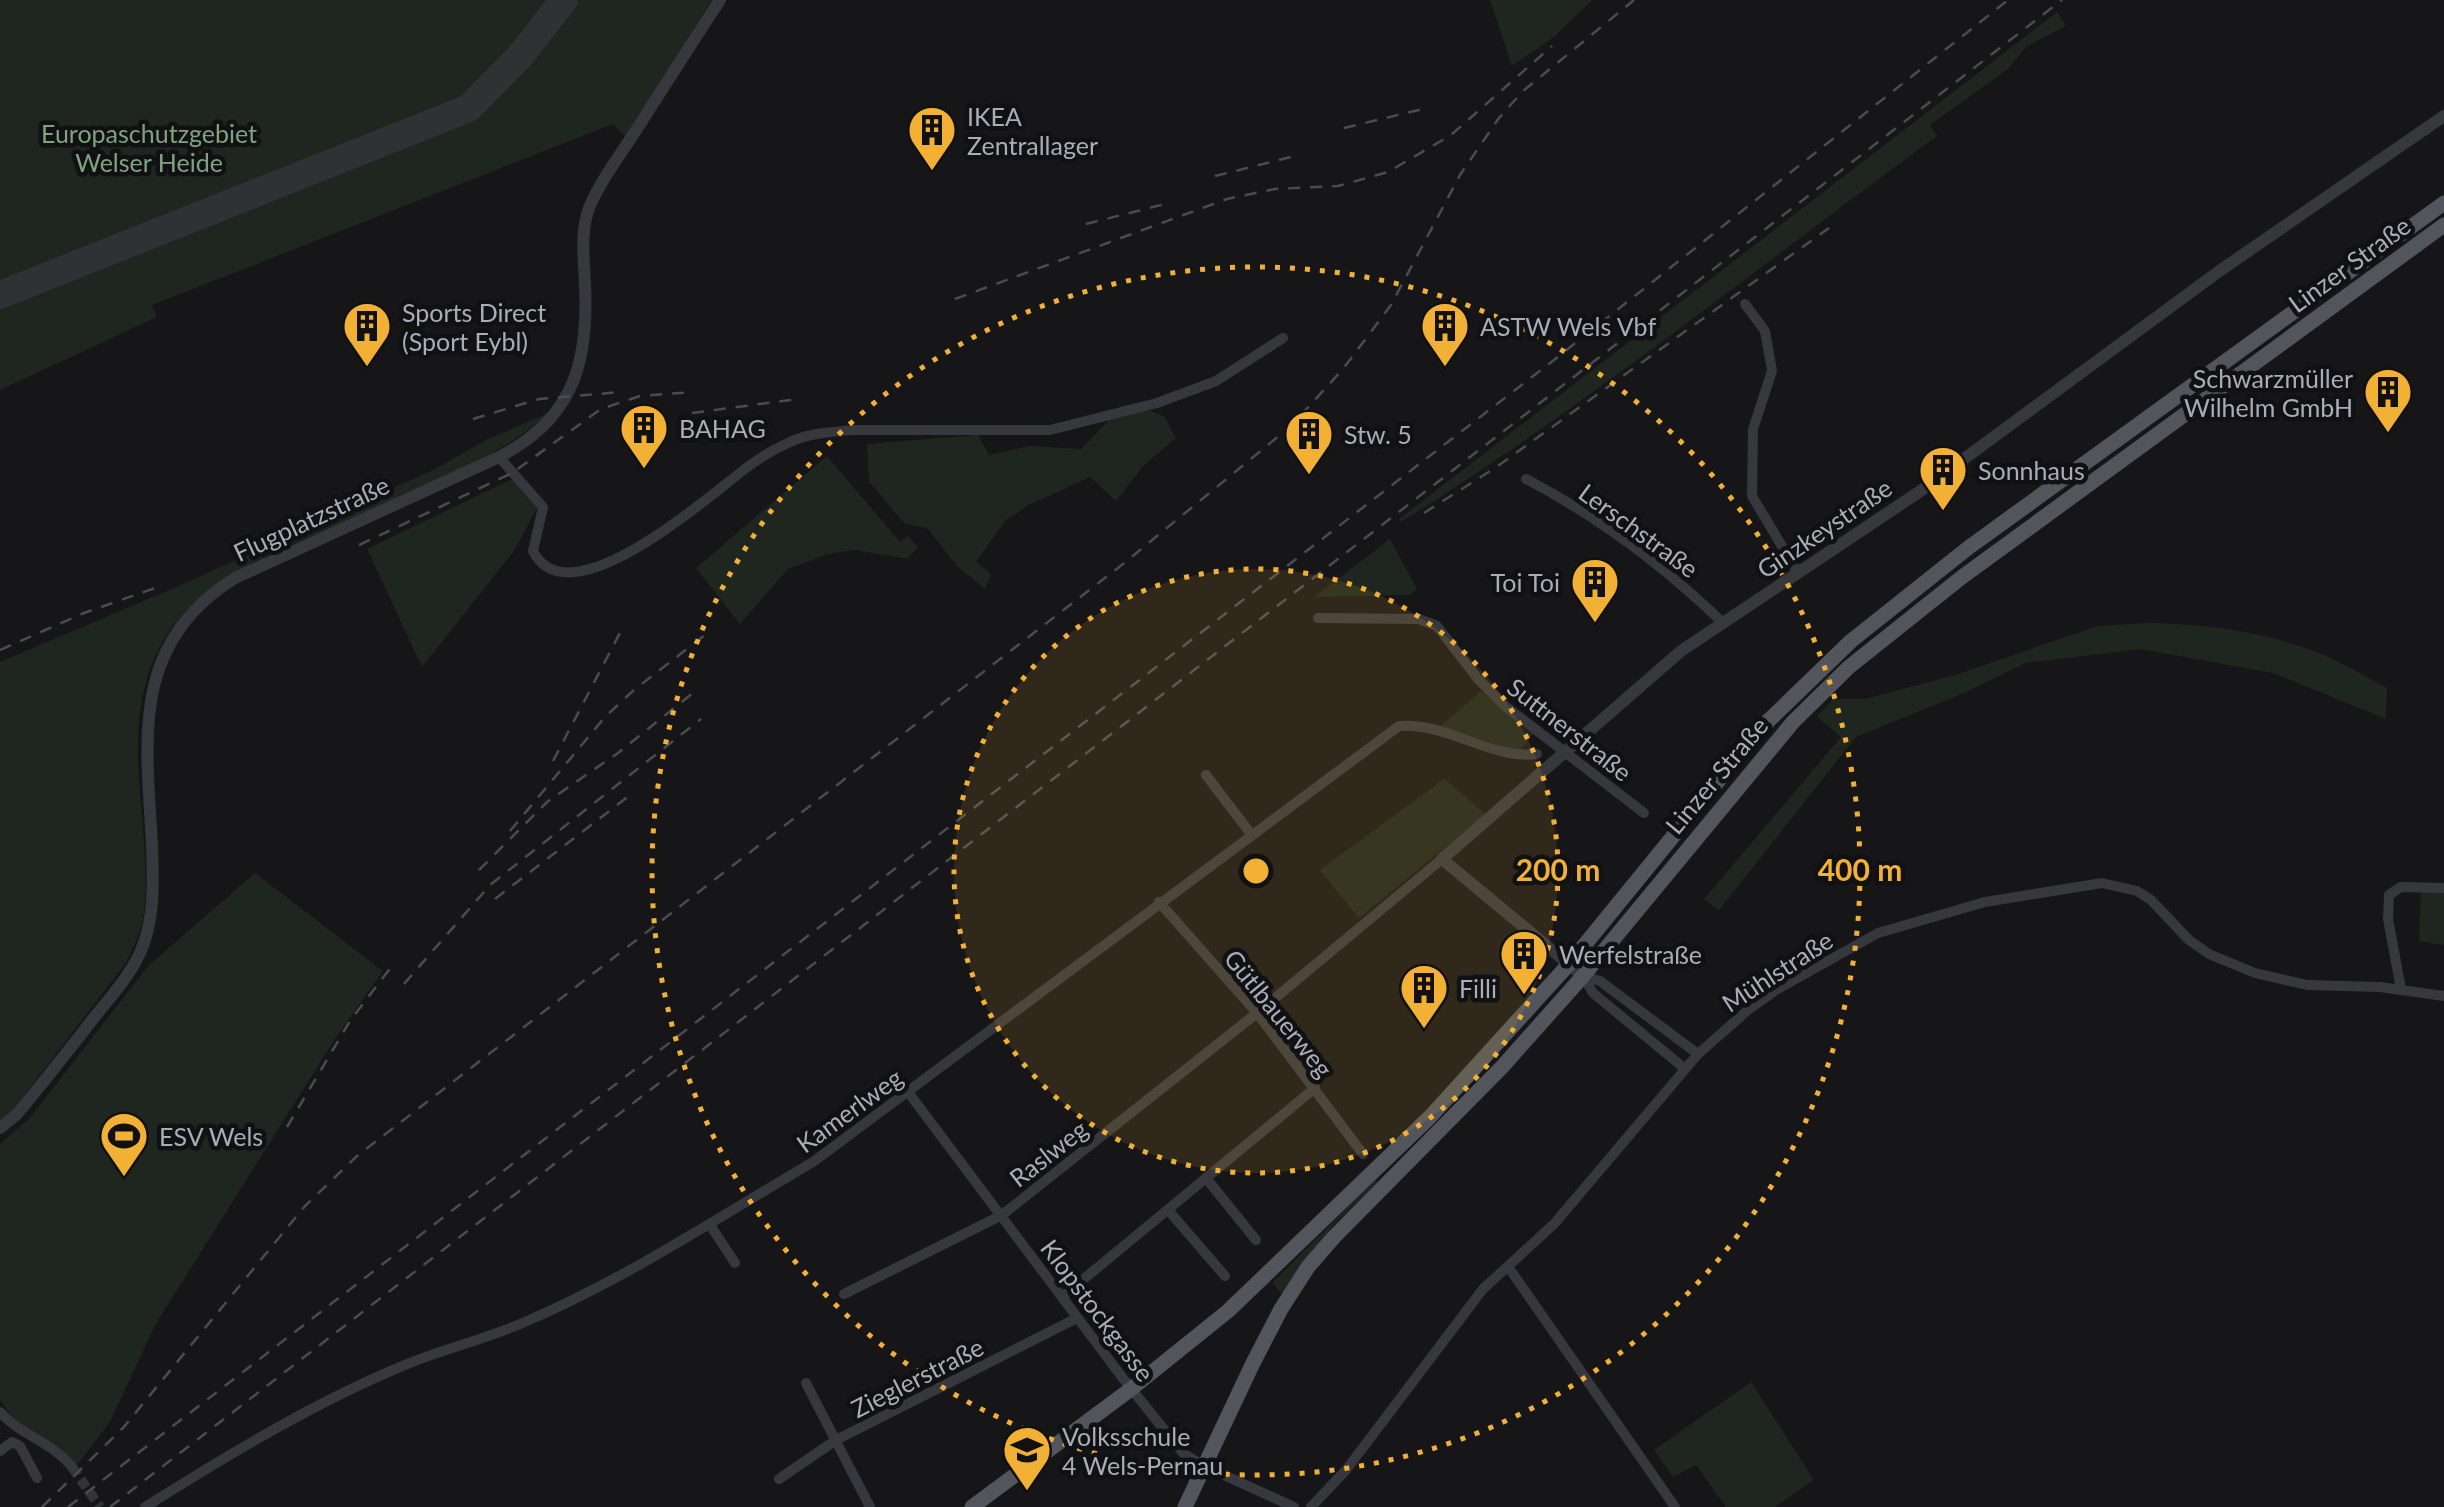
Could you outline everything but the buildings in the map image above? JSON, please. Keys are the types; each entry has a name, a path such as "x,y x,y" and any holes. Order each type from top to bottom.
{"main road":[{"name":"Linzer Straße","path":"972,1507 1131,1389 1267,1276 1430,1117 1569,964 1763,726 1850,641 1968,548 2444,203"},
{"name":"Linzer Straße","path":"1186,1507 1267,1336 1308,1268 1584,976 1792,722 1849,668 1962,577 2444,226"}],"street":[{"name":"Flugplatzstraße","path":"0,1128 16,1114 116,990 143,945 153,892 148,706 162,659 175,635 206,600 235,578 499,457 526,442 548,423 572,387 580,366 585,336 583,246 588,211 614,163 720,0"},
{"name":"Ginzkeystraße","path":"1257,1012 1442,859 1643,681 1722,622 1919,492 2218,272 2444,116"},
{"path":"1745,304 1766,331 1772,371 1753,429 1752,496 1798,573"},
{"path":"499,457 543,508 533,550 546,568 560,572 621,558 671,528 754,462 791,441 854,430 1050,430 1157,403 1216,381 1283,338"},
{"name":"Lerschstraße","path":"1526,479 1574,504 1695,595 1722,622"},
{"name":"Suttnerstraße","path":"1318,618 1419,618 1438,626 1489,690 1644,813"},
{"name":"Kamerlweg","path":"145,1507 353,1388 408,1363 525,1322 710,1226 812,1162 1400,726 1435,730 1519,756 1537,754"},
{"path":"1206,775 1252,834"},
{"path":"1442,859 1584,976 1600,981 1698,1054"},
{"name":"Mühlstraße","path":"1312,1507 1346,1470 1483,1289 1554,1224 1684,1068 1776,990 1878,933 1985,902 2102,883 2136,891 2151,900 2189,940 2209,954 2244,969 2307,985 2401,989 2444,996"},
{"path":"2401,989 2388,919 2389,895 2400,887 2444,888"},
{"name":"Gütlbauerweg","path":"1159,902 1257,1012 1264,1027 1363,1154"},
{"path":"1584,976 1593,994 1684,1068"},
{"name":"Raslweg","path":"844,1294 1002,1215 1257,1012"},
{"path":"1062,1296 1315,1088"},
{"name":"Klopstockgasse","path":"908,1092 1183,1453 1294,1507"},
{"path":"1206,1178 1256,1240"},
{"path":"1168,1210 1225,1276"},
{"path":"710,1226 735,1263"},
{"path":"1509,1268 1675,1507"},
{"name":"Zieglerstraße","path":"778,1479 836,1440 1077,1318"},
{"path":"806,1383 870,1507"},
{"path":"0,1412 16,1427 48,1444 72,1467"},
{"path":"0,1450 12,1442 20,1446 37,1478"}],"green space":[{"name":"Europaschutzgebiet Welser Heide","path":"0,0 712,0 626,138 613,124 152,305 157,317 0,390"},
{"path":"1490,0 1592,0 1555,36 1512,66"},
{"path":"2057,12 2066,26 2026,47 2008,69 1930,125 1937,136 1606,383 1401,522 1399,519"},
{"path":"1148,410 1164,416 1176,438 1144,465 1116,501 1090,477 1006,520 976,562 991,574 985,589 957,566 927,528 905,524 869,482 867,444 978,435 989,455 1029,446 1081,449 1113,416"},
{"path":"548,413 489,454 239,570 199,598 167,634 145,687 139,719 146,881 139,933 126,963 15,1107 0,1120 0,662 181,585"},
{"path":"827,456 900,542 908,536 918,547 907,559 855,550 828,554 788,569 740,624 696,568"},
{"path":"512,479 537,508 514,551 422,667 367,549"},
{"path":"1390,539 1417,589 1411,595 1314,597"},
{"path":"2147,623 2237,631 2324,655 2387,688 2386,719 2273,673 2141,649 2026,663 1856,737 1719,910 1704,899 1841,737 1817,717 1833,699 1865,699 1955,675 2098,626"},
{"path":"1481,691 1533,734 1519,752 1441,726"},
{"path":"1444,779 1486,814 1359,918 1320,870"},
{"name":"ESV Wels","path":"255,873 383,971 335,1039 155,1325 110,1422 77,1465 64,1451 14,1418 0,1400 0,1144 29,1119 148,966"},
{"path":"2421,890 2444,890 2444,945 2419,941"},
{"path":"1375,1180 1378,1182 1334,1224 1282,1294 1272,1283"},
{"path":"1751,1382 1814,1480 1775,1507 1726,1507 1696,1465 1673,1477 1654,1450"}],"taxiway":[{"path":"0,295 469,108 521,55 564,0"}],"tunnel":[{"path":"72,1467 100,1507"}],"railway":[{"path":"42,1507 123,1428 305,1206 357,1156 1123,564 1291,426 1343,369 1391,305 1460,175 1499,118 1523,91 1634,0"},
{"path":"68,1507 1554,360 2008,0"},
{"path":"110,1507 2062,0"},
{"path":"955,299 1227,199 1275,189 1338,186 1388,172 1451,135 1552,46"},
{"path":"1344,128 1427,108"},
{"path":"1215,176 1299,155"},
{"path":"1086,224 1169,203"},
{"path":"1424,513 1495,468 1829,228"},
{"path":"473,419 539,399 621,392"},
{"path":"359,545 512,473 601,409 640,396 693,392"},
{"path":"692,413 798,399"},
{"path":"0,650 84,613 158,587"},
{"path":"553,761 623,627"},
{"path":"510,831 605,717 710,631"},
{"path":"479,870 547,802 618,753 694,692"},
{"path":"404,984 490,885 701,719"},
{"path":"495,899 634,792"},
{"path":"287,1127 350,1021 395,962"}],"place":[{"name":"IKEA Zentrallager","path":"932,172"},
{"name":"Sports Direct (Sport Eybl)","path":"367,368"},
{"name":"ASTW Wels Vbf","path":"1445,368"},
{"name":"Schwarzmüller Wilhelm GmbH","path":"2388,434"},
{"name":"BAHAG","path":"644,470"},
{"name":"Stw. 5","path":"1309,476"},
{"name":"Sonnhaus","path":"1943,512"},
{"name":"Toi Toi","path":"1595,624"},
{"name":"Werfelstraße","path":"1524,996"},
{"name":"Filli","path":"1424,1030"},
{"name":"ESV Wels","path":"124,1178"},
{"name":"Volksschule 4 Wels-Pernau","path":"1027,1492"}]}
